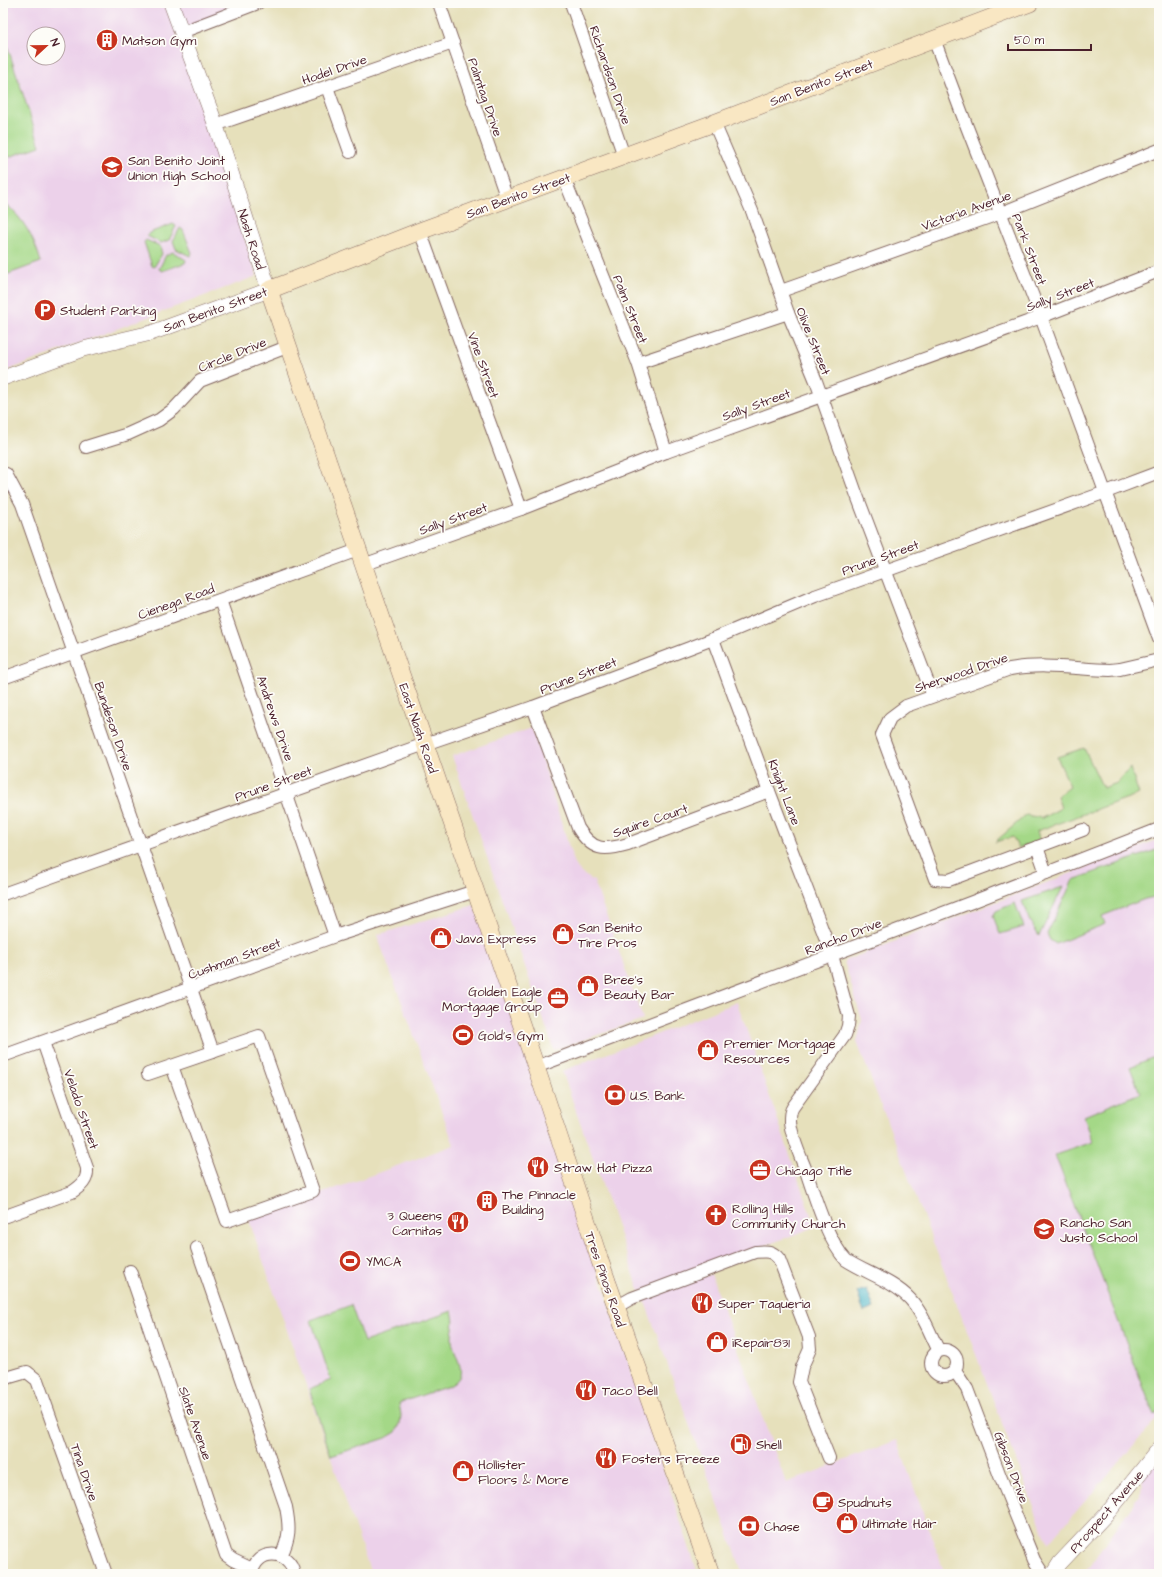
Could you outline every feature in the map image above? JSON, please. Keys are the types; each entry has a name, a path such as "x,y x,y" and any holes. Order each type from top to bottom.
{"main road":[{"name":"San Benito Street","path":"269,290 420,231 714,123 934,38 1030,3"},
{"name":"Nash Road","path":"269,290 360,558"},
{"name":"East Nash Road","path":"360,558 475,891"},
{"name":"Tres Pinos Road","path":"475,891 536,1067 616,1307 711,1574"}],"street":[{"name":"Nash Road","path":"171,3 215,123 269,290"},
{"path":"182,32 258,3"},
{"name":"Palmtag Drive","path":"439,3 506,199"},
{"name":"Richardson Drive","path":"571,3 624,156"},
{"name":"Park Street","path":"934,38 1041,317 1159,639"},
{"name":"Hodel Drive","path":"224,122 453,43"},
{"path":"326,87 350,152"},
{"name":"Olive Street","path":"714,123 752,211 788,313 821,396 932,696"},
{"name":"Victoria Avenue","path":"781,292 1001,213 1159,150"},
{"name":"Palm Street","path":"564,178 638,363 666,452"},
{"name":"Vine Street","path":"420,231 521,508"},
{"name":"Sally Street","path":"360,558 521,508 666,452 1041,317 1159,271"},
{"name":"San Benito Street","path":"3,378 83,349 151,333 269,290"},
{"path":"638,363 788,313"},
{"name":"Circle Drive","path":"86,447 128,434 159,420 174,409 200,381 288,347"},
{"name":"Prune Street","path":"3,894 533,707 713,639 815,596 1159,472"},
{"name":"Bundeson Drive","path":"6,474 22,504 213,1052"},
{"name":"Cienega Road","path":"3,678 220,600 360,558"},
{"name":"Andrews Drive","path":"220,600 335,936"},
{"name":"Knight Lane","path":"713,639 768,790 832,955"},
{"name":"Sherwood Drive","path":"1037,847 949,880 935,878 882,735 890,718 906,706 979,678 1016,668 1049,665 1110,670 1159,660"},
{"name":"Squire Court","path":"533,707 578,828 582,835 595,847 609,849 628,844 768,790"},
{"name":"Rancho Drive","path":"536,1067 1159,829"},
{"path":"1046,873 1037,847 1083,830"},
{"name":"Cushman Street","path":"3,1056 335,936 475,891"},
{"path":"832,955 847,1007 849,1016 848,1026 845,1035 793,1107 790,1120 792,1133 834,1244 840,1254 846,1260 892,1286 910,1299 917,1308 939,1351"},
{"path":"148,1074 259,1036 313,1191 227,1221 172,1066"},
{"name":"Velado Street","path":"3,1217 72,1192 81,1186 87,1177 87,1168 43,1042"},
{"path":"197,1248 286,1507 289,1532 288,1539 281,1556"},
{"path":"616,1307 632,1298 755,1252 767,1250 775,1254 779,1259 809,1337 810,1349 802,1367 799,1382 829,1458"},
{"name":"Slate Avenue","path":"130,1272 226,1555 252,1572"},
{"path":"946,1350 955,1356 957,1361 955,1371 950,1375 938,1375 933,1371 931,1361 933,1356 939,1351 946,1350"},
{"name":"Gibson Drive","path":"955,1371 967,1389 1034,1560 1043,1574"},
{"name":"Tina Drive","path":"3,1379 27,1372 37,1380 106,1574"},
{"name":"Prospect Avenue","path":"1053,1574 1060,1563 1110,1510 1159,1449"},
{"path":"252,1572 256,1563 267,1555 274,1554 287,1560 294,1574"}],"shaded area":[{"name":"San Benito Joint Union High School","path":"3,3 253,3 176,32 257,276 3,372"},
{"path":"532,728 574,863 581,873 594,881 643,1019 554,1050 452,756"},
{"name":"Rancho San Justo School","path":"1159,839 1159,1416 1048,1544 857,1042 862,1020 844,961"},
{"path":"474,905 546,1112 698,1574 371,1574 249,1220 454,1145 377,935"},
{"path":"737,1002 815,1227 640,1292 562,1071"},
{"path":"711,1274 786,1483 897,1440 945,1574 743,1574 644,1299"},
{"path":"1159,1451 1159,1574 1084,1574 1141,1492 1144,1467"}],"green space":[{"path":"3,33 40,146 3,159"},
{"path":"3,202 22,221 31,236 41,262 3,276"},
{"path":"173,224 176,226 169,240 161,243 147,236 149,233"},
{"path":"180,228 183,230 192,253 190,256 176,249 173,241"},
{"path":"146,240 160,246 162,254 154,267 152,266 144,242"},
{"path":"173,252 186,260 185,263 162,271 159,269 166,255"},
{"path":"1084,748 1103,788 1117,783 1130,768 1139,794 1037,831 1040,841 1018,848 1013,837 995,842 1026,815 1042,818 1061,808 1057,796 1070,786 1057,757"},
{"path":"1159,849 1159,896 1145,899 1102,916 1105,924 1056,944 1050,940 1047,934 1073,880"},
{"path":"1063,887 1039,936 1030,922 1022,901"},
{"path":"1015,903 1024,927 1000,934 993,916 996,911"},
{"path":"1159,1055 1159,1409 1154,1415 1055,1155 1093,1142 1084,1116 1140,1093 1130,1067"},
{"path":"351,1305 364,1342 452,1311 454,1323 452,1339 460,1364 460,1376 449,1386 399,1403 401,1415 400,1424 396,1432 386,1438 331,1456 309,1389 331,1380 311,1320"}],"water":[{"path":"867,1289 874,1308 864,1312 857,1292"}],"place":[{"name":"Matson Gym","path":"107,40"},
{"name":"San Benito Joint Union High School","path":"112,167"},
{"name":"Student Parking","path":"45,310"},
{"name":"San Benito Tire Pros","path":"563,934"},
{"name":"Java Express","path":"441,938"},
{"name":"Bree's Beauty Bar","path":"588,986"},
{"name":"Golden Eagle Mortgage Group","path":"558,998"},
{"name":"Gold's Gym","path":"463,1035"},
{"name":"Premier Mortgage Resources","path":"708,1050"},
{"name":"U.S. Bank","path":"615,1095"},
{"name":"Straw Hat Pizza","path":"538,1167"},
{"name":"Chicago Title","path":"760,1170"},
{"name":"The Pinnacle Building","path":"487,1201"},
{"name":"Rolling Hills Community Church","path":"716,1215"},
{"name":"3 Queens Carnitas","path":"458,1222"},
{"name":"Rancho San Justo School","path":"1044,1229"},
{"name":"YMCA","path":"350,1261"},
{"name":"Super Taqueria","path":"702,1303"},
{"name":"iRepair831","path":"717,1342"},
{"name":"Taco Bell","path":"586,1390"},
{"name":"Shell","path":"741,1444"},
{"name":"Fosters Freeze","path":"606,1458"},
{"name":"Hollister Floors & More","path":"463,1471"},
{"name":"Spudnuts","path":"823,1502"},
{"name":"Ultimate Hair","path":"847,1523"},
{"name":"Chase","path":"749,1526"}]}
